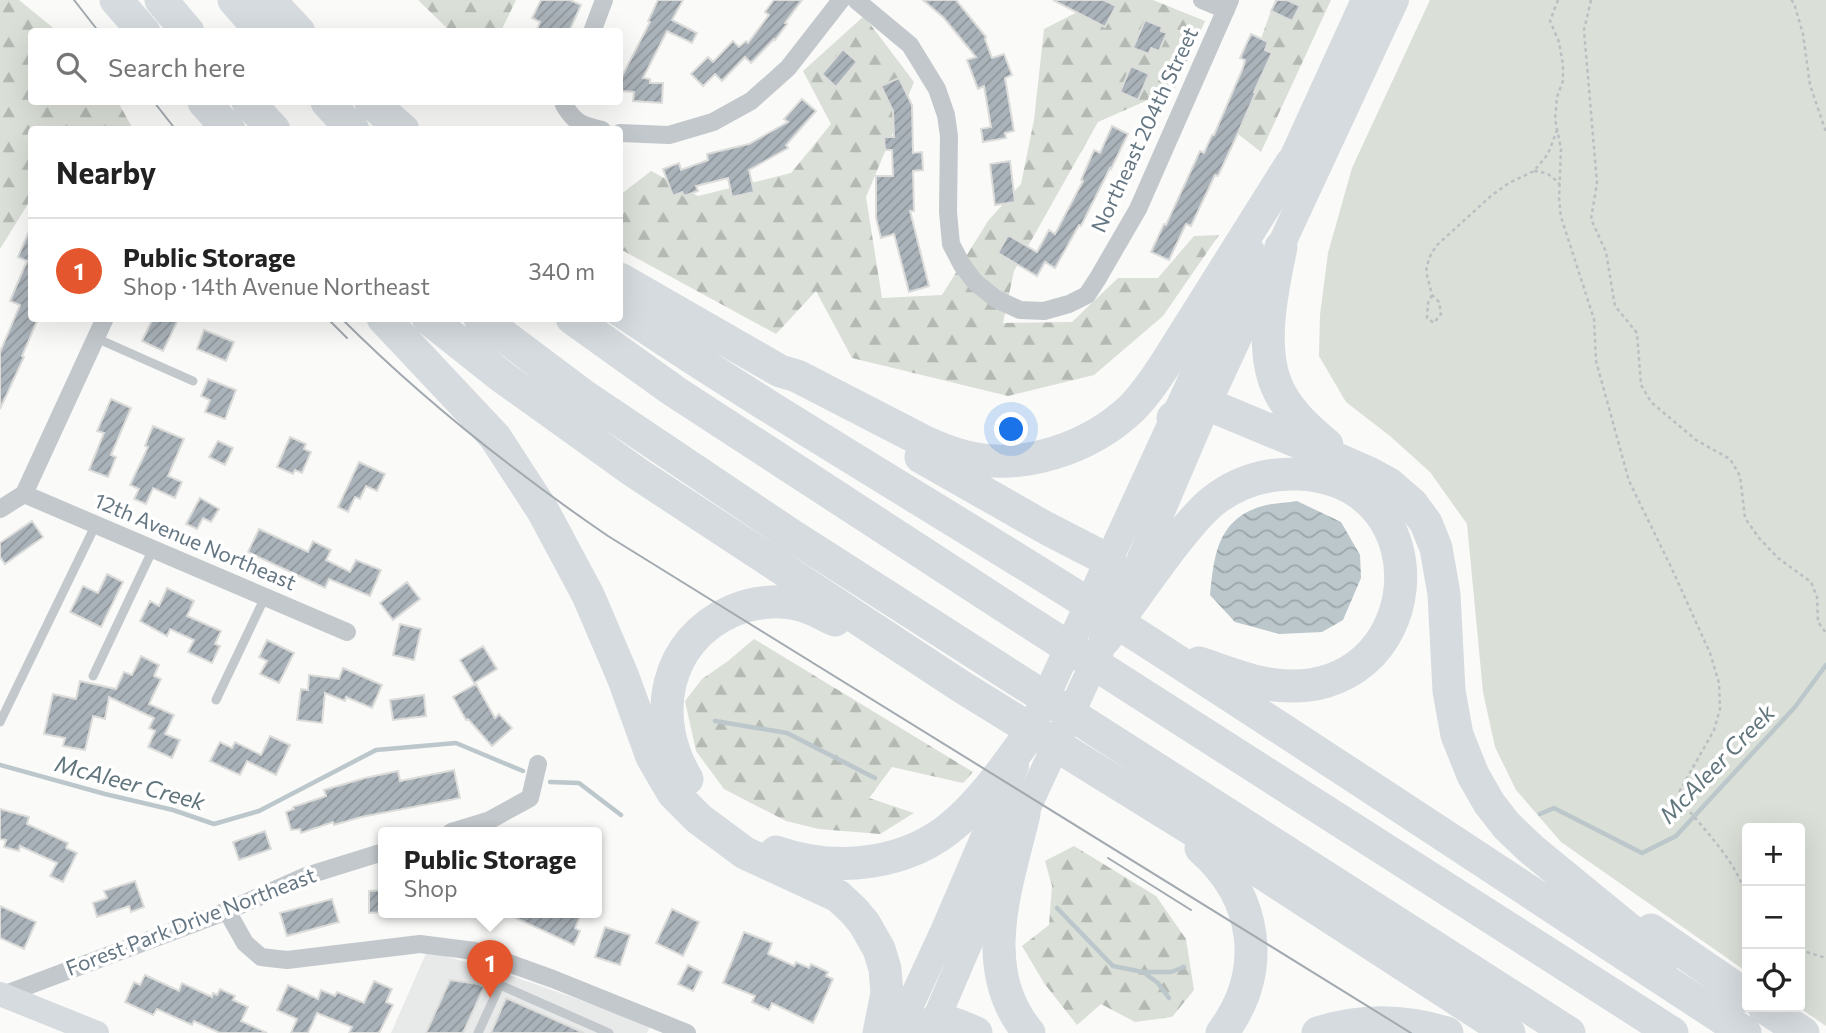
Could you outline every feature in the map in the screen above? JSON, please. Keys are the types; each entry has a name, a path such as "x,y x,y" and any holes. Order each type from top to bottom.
{"highway":[{"path":"116,0 140,28"},
{"path":"161,0 185,28"},
{"path":"234,0 258,28"},
{"path":"269,0 295,28"},
{"path":"207,105 225,126"},
{"path":"251,105 270,126"},
{"path":"330,105 350,126"},
{"path":"374,105 398,126"},
{"path":"623,281 780,371 797,376 946,451 985,460 1048,454 1091,438 1132,408 1150,387 1291,163"},
{"path":"1281,247 1274,283 1269,347 1272,371 1279,393 1307,428 1357,468"},
{"path":"623,312 690,357 1149,643 1745,1033"},
{"path":"387,322 495,437 543,511 588,595 623,677 652,757 673,793 699,819 745,853 838,896 864,923 879,949 885,969 887,993 879,1033"},
{"path":"433,322 501,376 596,445 973,693 1256,869 1509,1033"},
{"path":"485,322 562,380 791,535 1569,1033"},
{"path":"578,322 674,391 1018,615 1672,1033"},
{"path":"780,371 792,387 1108,560 1115,568 1122,590 1122,602"},
{"path":"1173,418 1189,406 1207,404 1357,468 1389,484 1406,497 1419,513 1436,548 1444,594 1449,691 1457,735 1473,775 1489,803 1506,825 1531,849 1755,1033"},
{"path":"1105,639 1166,555 1202,511 1214,500 1241,484 1288,474 1328,479 1366,499 1383,518 1398,548 1402,572 1401,596 1395,617 1386,635 1371,654 1358,666 1337,677 1318,684 1268,684 1190,661 1149,643"},
{"path":"973,693 814,610 801,605 766,602 745,606 722,615 688,645 673,673 668,691 667,725 685,775 704,801 729,825 774,851 810,861 835,864 878,860 915,848 936,837 957,823 979,799 1029,735"},
{"path":"1148,803 1208,854 1226,873 1242,902 1250,929 1249,976 1243,999 1222,1033"},
{"path":"1024,814 1006,893 998,951 1007,998 1029,1033"},
{"path":"1531,849 1742,993"},
{"path":"1772,1012 1803,1033"},
{"path":"923,1030 946,1021 976,1033"},
{"path":"1318,1033 1352,1025 1400,1023 1447,1033"}],"main road":[{"path":"897,1033 1108,560 1366,0"},
{"path":"923,1030 1122,602 1207,404 1395,0"},
{"path":"923,1030 945,929"},
{"path":"1,995 97,1033"}],"street":[{"path":"594,28 604,0"},
{"path":"623,133 669,135 713,122 751,101 788,68 841,0"},
{"name":"Northeast 204th Street","path":"856,0 910,45 937,89 946,115 949,136 948,212 951,244 962,265 975,282 996,299 1020,310 1044,311 1069,304 1087,295 1098,278 1138,209 1228,5"},
{"path":"1202,0 1228,5"},
{"path":"566,105 573,119 589,126"},
{"path":"0,509 24,494 103,322"},
{"name":"12th Avenue Northeast","path":"24,494 347,632"},
{"path":"468,827 490,820 530,798 538,764"},
{"name":"Forest Park Drive Northeast","path":"1,995 227,911 306,876 378,854"},
{"path":"227,911 245,943 261,957 287,960 420,944 475,951 687,1033"}],"lane":[{"path":"96,338 193,381"},
{"path":"0,722 96,524"},
{"path":"93,676 153,549"},
{"path":"216,700 265,597"},
{"path":"478,1033 500,985 609,1033"}],"path":[{"path":"1559,0 1550,22 1559,43 1563,65 1563,81 1557,97 1555,119 1561,149 1561,217 1594,319 1596,361 1629,481 1710,653 1719,683 1720,709 1714,730 1678,794 1680,800 1733,864 1743,886"},
{"path":"1591,0 1584,30 1597,183 1591,219 1606,252 1615,306 1637,332 1641,385 1651,402 1696,440 1730,459 1740,476 1745,517 1759,538 1778,558 1811,582 1817,597 1818,622 1826,633"},
{"path":"1793,1 1803,34 1810,85 1826,132"},
{"path":"1433,295 1428,303 1427,318 1434,323 1441,314 1426,271 1436,246 1492,195 1534,171 1548,154 1557,130"},
{"path":"1534,171 1546,172 1560,185"},
{"path":"1805,952 1826,958"}],"shaded area":[{"path":"427,951 498,971 651,1025 647,1033 391,1033"}],"green space":[{"path":"0,0 19,0 53,28 28,28 28,105 120,105 131,126 28,126 28,204 0,249"},
{"path":"418,0 516,0 502,28 447,28"},
{"path":"1101,0 1153,0 1205,21 1175,88 1098,122 1014,271 1003,323 1072,322 1118,278 1158,278 1194,236 1219,235 1163,316 1094,375 1008,396 852,358 816,291 776,334 623,251 623,193 651,171 698,196 791,173 831,124 803,71 864,16 914,82 866,197 882,298 942,295 988,221 1021,184 1034,120 1044,29"},
{"path":"1275,0 1331,0 1261,152 1229,127"},
{"path":"1430,0 1826,0 1826,1026 1805,1012 1805,823 1742,823 1742,969 1561,842 1516,790 1495,747 1483,692 1467,524 1430,472 1346,402 1319,356 1320,315 1328,253 1352,168"},
{"path":"754,639 973,772 963,783 892,767 869,798 914,813 880,834 819,829 786,821 724,789 696,751 685,701 702,679"},
{"path":"1074,846 1156,896 1186,939 1194,990 1172,1017 1135,1022 1101,1004 1077,1025 1044,983 1022,946 1049,925 1052,886 1045,861"}],"water":[{"path":"1297,501 1341,522 1360,555 1361,578 1343,620 1322,632 1279,634 1235,622 1210,595 1213,567 1220,542 1234,521 1245,513 1264,506"}],"building":[{"path":"541,0 570,0 581,5 571,28 538,28 540,22 532,18"},
{"path":"658,0 683,0 672,20 697,33 692,43 667,31 643,78 650,79 650,83 663,83 662,103 633,101 634,92 623,91 623,74 650,22 648,21"},
{"path":"774,0 802,0 775,40 751,63 745,57 722,81 715,74 703,86 691,74 708,57 713,62 733,41 739,47 746,41 748,43 769,15 765,12"},
{"path":"923,0 956,0 986,37 992,58 1004,54 1012,75 1005,78 1014,131 1005,133 1006,138 983,142 981,129 991,127 984,86 978,89 967,60 976,57 944,18"},
{"path":"1053,0 1104,0 1116,6 1105,27"},
{"path":"1277,0 1287,0 1300,6 1292,21 1271,11"},
{"path":"1145,20 1162,27 1161,31 1167,33 1159,51 1151,48 1149,54 1133,48"},
{"path":"1251,34 1268,42 1265,50 1272,53 1218,176 1215,175 1191,226 1186,224 1169,260 1151,252 1200,151 1204,153 1214,135 1243,68 1245,60 1240,58"},
{"path":"843,49 857,62 836,87 822,74"},
{"path":"1131,66 1149,74 1138,100 1120,92"},
{"path":"899,78 912,105 913,153 922,152 923,170 913,171 914,211 910,211 929,286 909,292 894,234 881,238 876,218 876,176 893,176 892,150 885,150 884,137 894,137 893,111 881,86"},
{"path":"802,99 816,111 786,145 788,148 749,170 754,192 732,197 728,178 696,186 698,191 684,196 682,192 673,196 663,169 679,163 681,170 708,160 707,154 749,144 788,122 784,119"},
{"path":"1112,126 1128,134 1081,226 1079,225 1055,268 1045,262 1037,276 998,253 1008,235 1037,252 1049,230 1055,234 1083,181 1081,180 1094,150 1100,153"},
{"path":"1010,161 1015,202 995,205 990,164"},
{"path":"28,233 28,322 37,322 0,409 0,352 20,305 10,301 27,261 18,257"},
{"path":"151,322 177,322 163,351 142,341"},
{"path":"204,330 234,342 226,361 197,349"},
{"path":"208,379 236,390 225,419 205,412 210,400 201,396"},
{"path":"111,399 131,408 111,455 116,457 108,477 89,470 104,433 97,431"},
{"path":"153,426 184,439 168,476 182,482 175,498 153,488 146,504 134,499 139,489 130,485 148,447 145,446"},
{"path":"290,437 306,444 304,449 311,452 302,473 295,470 293,474 277,467"},
{"path":"218,441 233,448 225,465 209,457"},
{"path":"359,462 385,474 377,491 366,486 360,499 355,497 348,512 338,507"},
{"path":"200,498 219,509 211,522 203,518 197,529 186,524"},
{"path":"32,521 43,537 5,564 0,557 0,543"},
{"path":"259,529 308,552 313,541 331,550 326,560 350,572 356,560 381,570 370,596 329,579 325,588 248,552"},
{"path":"107,574 123,582 101,627 70,612 83,586 98,593"},
{"path":"407,582 420,599 393,620 380,603"},
{"path":"167,588 194,601 187,616 221,631 215,644 220,646 212,663 188,652 194,640 170,629 167,636 140,621 150,601 159,606"},
{"path":"400,624 421,629 414,660 393,655"},
{"path":"267,640 294,653 279,683 260,674 267,661 259,657"},
{"path":"483,646 497,669 474,683 460,660"},
{"path":"141,656 159,665 154,676 161,679 149,704 174,715 165,734 180,740 172,758 148,747 155,731 149,728 154,718 109,697 105,719 93,716 85,750 63,746 65,738 44,734 53,694 76,699 80,681 116,689 124,672 132,675"},
{"path":"343,668 382,685 372,708 346,697 345,701 325,693 322,723 297,720 301,689 308,690 309,675 339,679"},
{"path":"476,684 495,718 499,714 512,728 492,746 468,719 466,720 453,697"},
{"path":"424,695 426,716 393,720 390,700"},
{"path":"270,736 290,745 276,775 247,761 240,775 210,761 220,742 232,748 235,742 261,755"},
{"path":"454,770 460,798 361,817 334,825 333,822 301,833 300,829 291,830 286,812 326,796 324,790 398,771 400,781"},
{"path":"0,809 29,817 27,824 68,843 66,848 77,853 63,882 50,876 57,863 20,846 19,851 4,847 6,840 0,839"},
{"path":"265,831 271,849 239,860 233,842"},
{"path":"135,881 144,907 131,912 129,906 97,917 93,903 107,898 104,891"},
{"path":"378,890 378,912 369,913 369,891"},
{"path":"332,899 339,922 287,936 280,913"},
{"path":"0,906 36,922 24,949 0,938"},
{"path":"672,909 699,922 683,956 656,943"},
{"path":"516,918 579,918 575,928 580,931 574,945"},
{"path":"605,927 630,935 620,965 595,957"},
{"path":"744,932 772,943 768,954 794,966 796,962 809,968 811,964 828,972 826,976 833,979 813,1023 772,1003 769,1010 752,1002 755,996 723,983"},
{"path":"688,965 702,972 693,991 678,984"},
{"path":"145,975 179,991 182,983 212,997 213,993 217,995 220,989 235,996 233,1000 248,1007 241,1021 267,1033 220,1033 194,1021 192,1025 157,1009 153,1015 125,1002 134,982 140,985"},
{"path":"450,980 484,987 463,1033 426,1033"},
{"path":"374,981 392,989 386,1002 393,1005 379,1033 349,1033 352,1027 317,1013 308,1033 291,1033 297,1019 277,1010 288,985 318,999 321,990 335,996 337,992 364,1003"},
{"path":"506,998 584,1033 491,1033"}],"waterway":[{"name":"McAleer Creek","path":"1540,814 1554,808 1642,853 1676,836 1795,707 1826,665"},
{"name":"McAleer Creek","path":"715,721 787,733 875,778"},
{"name":"McAleer Creek","path":"0,765 173,810 214,824 259,811 376,750 456,743 523,771"},
{"name":"McAleer Creek","path":"550,782 579,783 621,815"},
{"name":"McAleer Creek","path":"1057,908 1113,966 1143,972 1171,972 1184,967"},
{"path":"1143,972 1158,983 1169,998"}],"tram line":[{"path":"74,0 96,28"},
{"path":"156,105 173,126"},
{"path":"331,322 347,338"},
{"path":"345,322 436,406 538,486 608,536 1411,1033"},
{"path":"1108,858 1191,910"}],"place":[{"name":"Public Storage","path":"490,998"}]}
